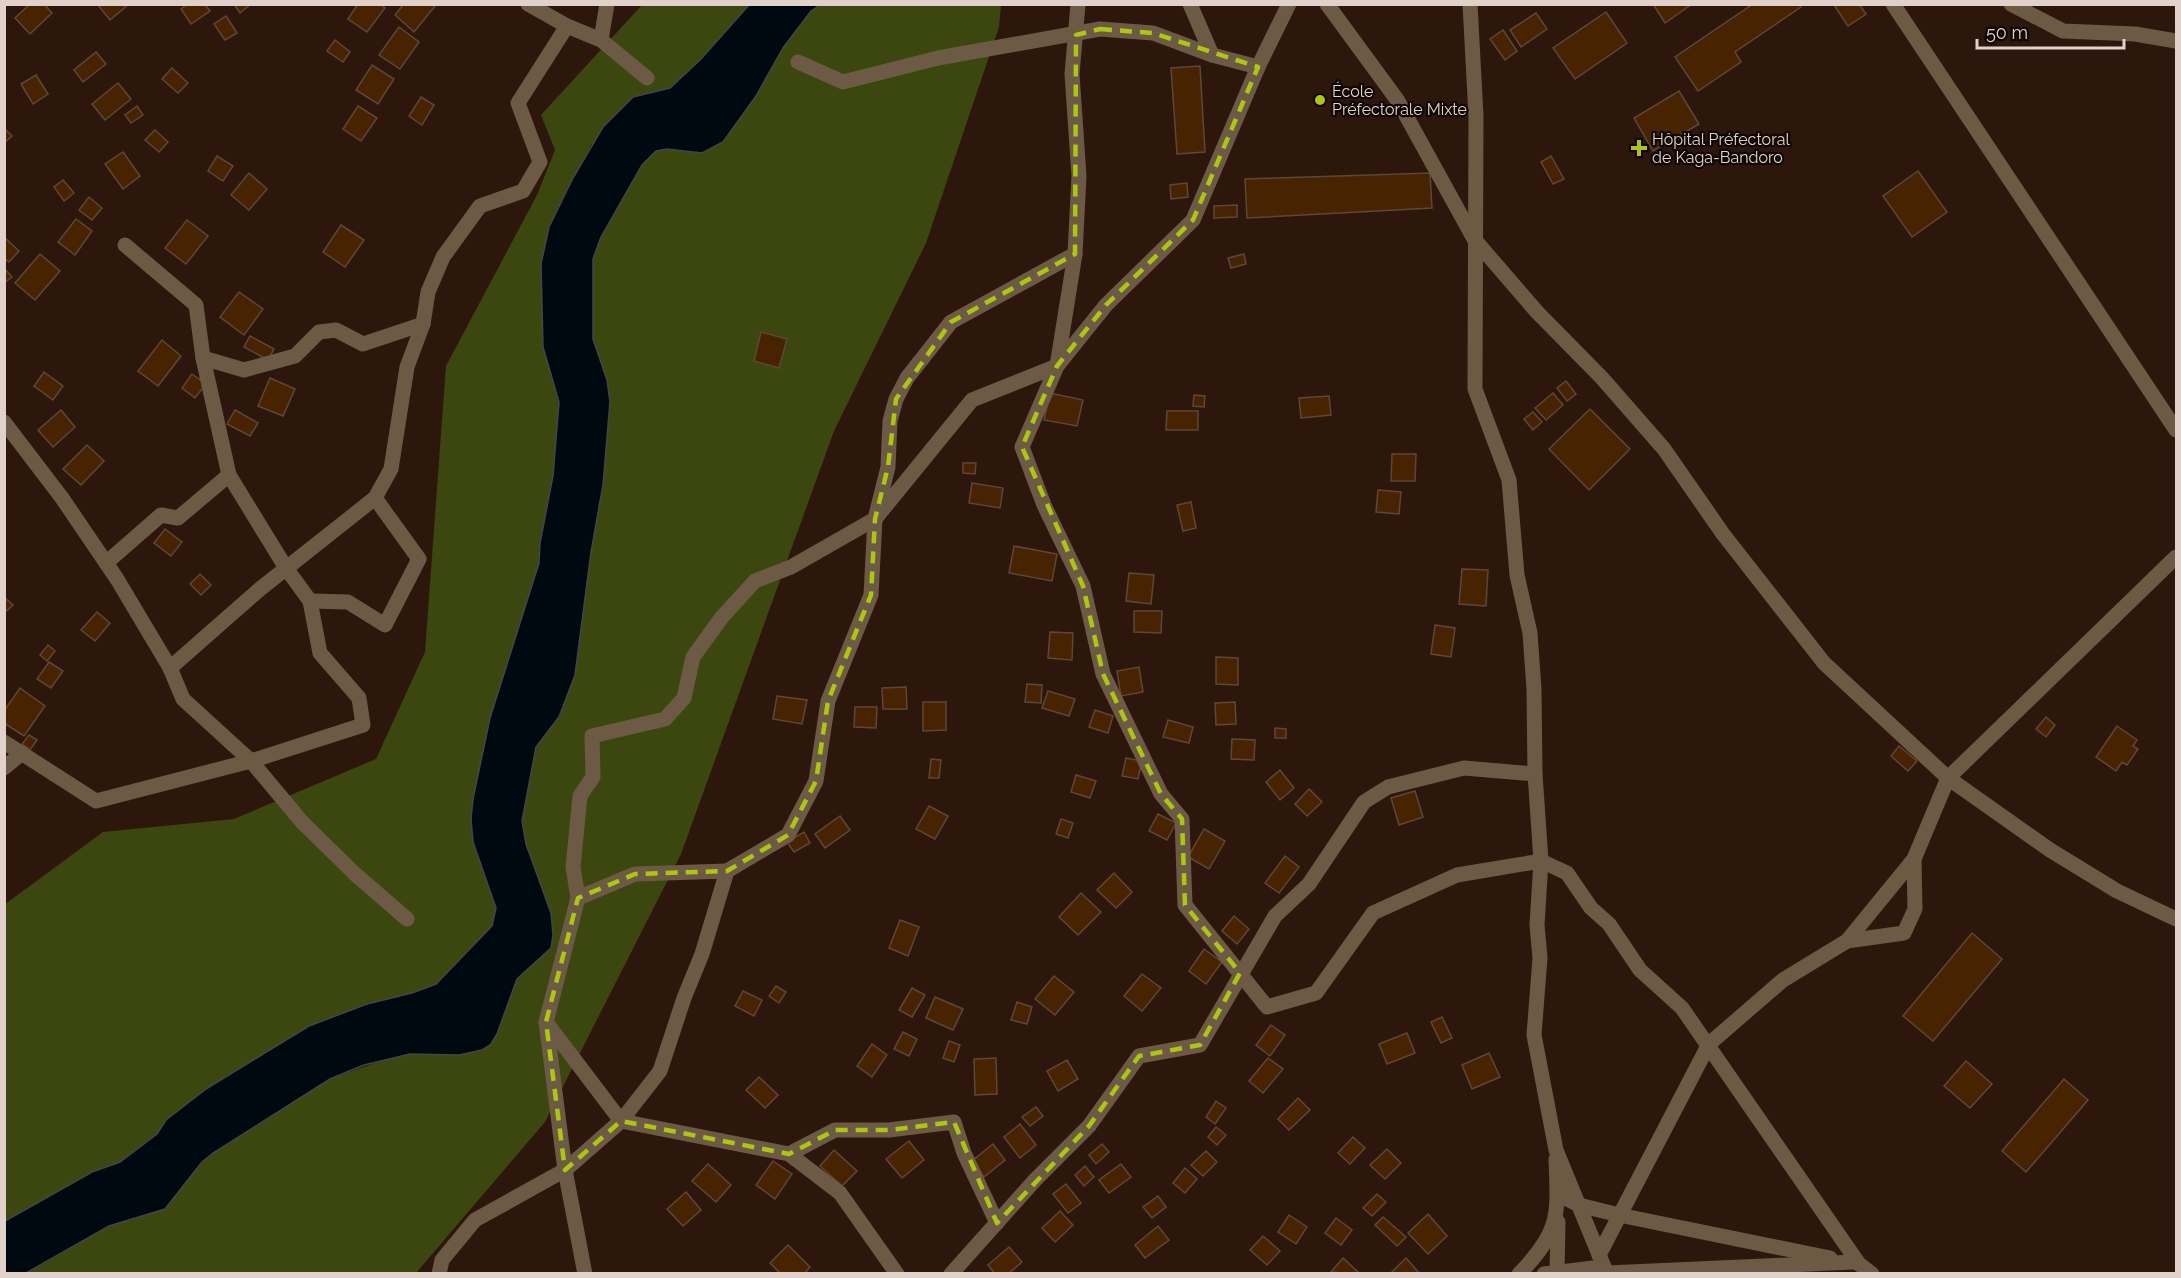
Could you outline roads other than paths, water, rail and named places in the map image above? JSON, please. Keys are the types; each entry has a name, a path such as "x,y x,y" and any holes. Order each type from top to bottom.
{"street":[{"path":"528,4 567,26 601,40 647,78"},
{"path":"601,40 607,4"},
{"path":"1078,4 1072,74 1079,176 1075,254 1057,366 1022,447 1044,505 1083,586 1102,674 1161,794 1182,819 1185,905 1267,1006 1316,993 1373,913 1457,875 1541,861 1567,873 1591,908 1609,924 1640,970 1682,1008 1709,1044 1857,1263 1872,1274"},
{"path":"1190,4 1212,55"},
{"path":"585,1274 565,1170 546,1022 578,898 573,867 580,796 593,777 592,736 664,720 684,698 693,657 722,617 755,581 791,567 875,519 972,400 1057,366 1106,305 1192,220 1258,67 1289,4"},
{"path":"1327,4 1398,101 1474,239 1537,312 1587,362 1664,449 1723,534 1824,663 1948,778 2050,850 2117,891 2176,919"},
{"path":"1470,4 1476,116 1475,389 1509,480 1517,575 1530,633 1535,774 1541,861 1537,925 1540,958 1534,1035 1556,1150 1558,1214 1553,1273 1593,1268 1607,1273 1857,1263"},
{"path":"1893,4 2176,430"},
{"path":"2011,4 2063,30 2135,34 2176,41"},
{"path":"170,668 286,568 375,498 391,469 407,367 423,324 428,292 443,257 480,206 523,191 540,162 518,103 567,26"},
{"path":"798,62 843,82 938,58 1100,29 1153,33 1212,55 1258,67"},
{"path":"4,742 96,801 251,761 363,725 359,698 320,653 310,601 286,568 229,475 203,358 196,305 124,245"},
{"path":"578,898 635,874 727,871 788,835 816,781 828,700 872,595 875,519 888,467 890,421 896,399 908,378 951,322 1075,254"},
{"path":"203,358 244,370 295,356 319,332 336,330 363,344 423,324"},
{"path":"4,422 106,563 170,668 183,699 251,761 302,822 355,874 406,919"},
{"path":"106,563 161,515 178,518 229,475"},
{"path":"310,601 348,602 385,625 419,559 375,498"},
{"path":"1599,1255 1709,1044 1783,980 1847,941 1914,859 1948,778 2176,557"},
{"path":"4,768 22,753"},
{"path":"951,1274 1089,1126 1140,1056 1200,1045 1275,916 1309,884 1364,802 1388,787 1464,768 1535,774"},
{"path":"1847,941 1904,933 1915,909 1914,859"},
{"path":"439,1274 442,1260 475,1220 565,1170 621,1121 660,1071 684,998 702,954 727,871"},
{"path":"546,1022 621,1121 789,1154 840,1193 897,1274"},
{"path":"789,1154 835,1130 890,1130 954,1122 964,1153 997,1223"},
{"path":"1556,1150 1607,1273"},
{"path":"1558,1194 1579,1205 1619,1215 1857,1263"},
{"path":"1519,1274 1548,1238 1558,1214"}],"place":[{"name":"École Préfectorale Mixte","path":"1320,100"},
{"name":"Hôpital Préfectoral de Kaga-Bandoro","path":"1639,148"}]}
